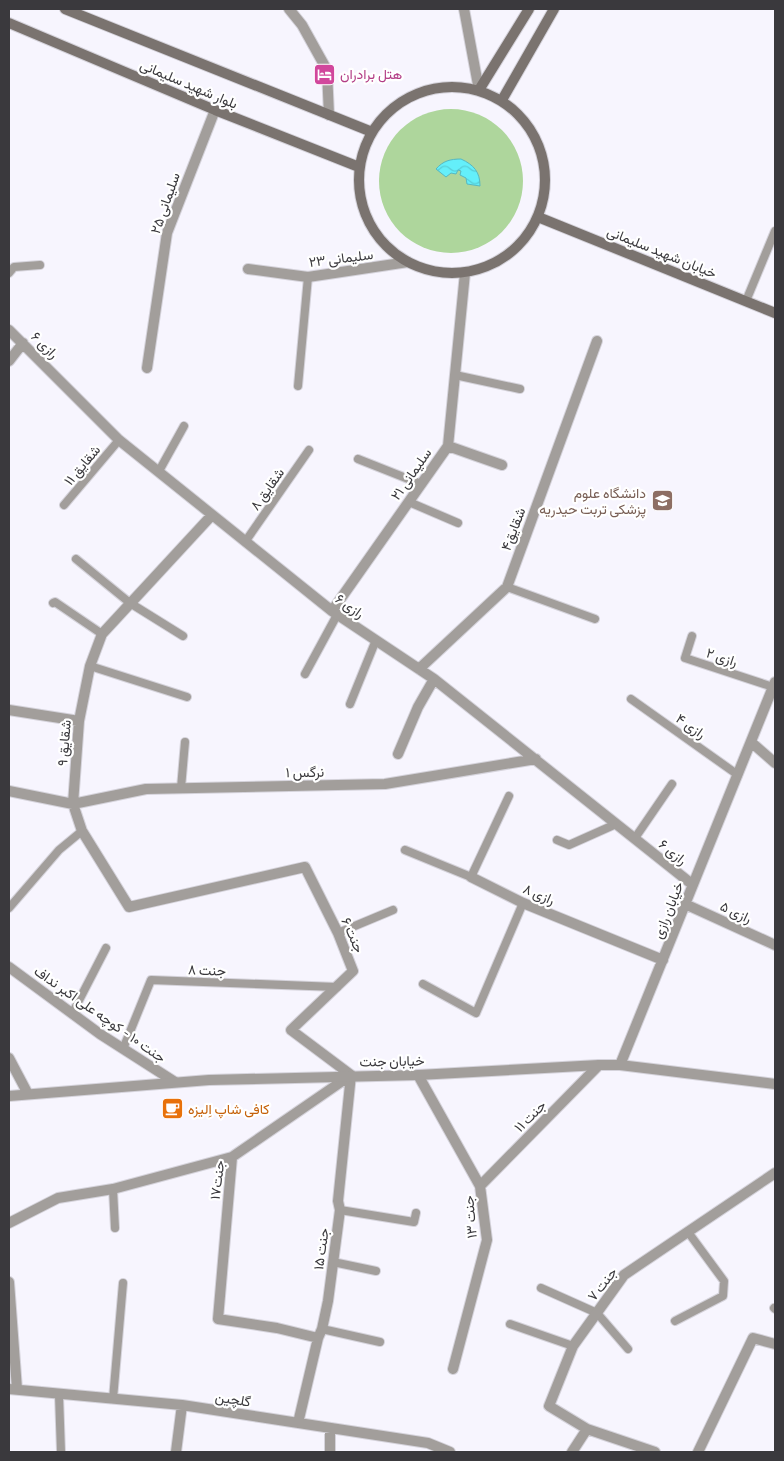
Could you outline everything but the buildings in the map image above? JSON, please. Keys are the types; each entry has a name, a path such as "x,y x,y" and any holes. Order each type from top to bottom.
{"main road":[{"name":"بلوار شهید سلیمانی","path":"65,9 372,132"},
{"path":"479,90 529,9"},
{"path":"502,100 554,9"},
{"name":"بلوار شهید سلیمانی","path":"9,23 215,110 359,168"},
{"path":"454,86 479,90 502,100 522,117 537,140 544,165 545,192 538,217 525,238 508,254 488,266 465,273 435,272 408,262 389,249 374,232 364,212 359,190 359,168 372,132 387,113 407,98 430,89 454,86"},
{"name":"خیابان شهید سلیمانی","path":"538,217 775,313"}],"street":[{"path":"290,9 302,25 327,70 328,115"},
{"path":"464,9 479,90"},
{"name":"سلیمانی ۲۵","path":"147,368 167,233 215,110"},
{"name":"سلیمانی ۲۳","path":"248,269 308,277 408,262"},
{"name":"سلیمانی ۲۱","path":"334,613 448,446 465,273"},
{"name":"رازی ۶","path":"9,330 119,440 334,613 434,680 693,885"},
{"name":"شقایق۴","path":"419,669 507,587 597,341"},
{"path":"9,361 23,342"},
{"path":"448,446 502,465"},
{"name":"شقایق ۹","path":"212,514 102,634 90,666 79,721 74,804 82,830 129,907 224,885"},
{"path":"398,754 418,707 434,680"},
{"name":"خیابان رازی","path":"620,1065 774,684"},
{"path":"9,710 79,721"},
{"path":"751,742 775,763"},
{"name":"نرگس ۱","path":"74,804 146,789 385,784 536,759"},
{"path":"9,791 74,804"},
{"name":"جنت ۶","path":"224,885 305,867 338,933 353,971 291,1030 350,1075"},
{"name":"رازی ۸","path":"471,877 523,903 663,960"},
{"name":"رازی ۵","path":"686,904 775,945"},
{"name":"جنت ۱۰ - کوچه علی اکبر نداف","path":"9,967 73,1012 100,1034 175,1082"},
{"path":"9,1058 28,1094"},
{"name":"خیابان جنت","path":"9,1096 175,1082 350,1075 418,1075 599,1065 620,1065 775,1084"},
{"name":"جنت ۱۱","path":"480,1186 599,1065"},
{"name":"جنت۱۷","path":"320,1334 218,1319 232,1157 350,1075"},
{"name":"جنت ۱۵","path":"298,1423 320,1334 333,1262 340,1210 338,1201 350,1075"},
{"name":"جنت ۱۳","path":"418,1075 480,1186 487,1240 453,1369"},
{"path":"9,1223 58,1198 113,1189 232,1157"},
{"name":"جنت ۷","path":"587,1429 549,1406 573,1346 624,1275 775,1173"},
{"path":"9,1282 13,1389"},
{"path":"698,1452 753,1338 775,1344"},
{"name":"گلچین","path":"13,1389 182,1405 428,1443 450,1452"},
{"path":"176,1452 182,1405"},
{"path":"330,1428 330,1452"},
{"path":"572,1452 587,1429 655,1452"}],"lane":[{"path":"746,301 775,231"},
{"path":"9,273 14,267 40,265"},
{"path":"298,386 308,277"},
{"path":"455,375 520,389"},
{"path":"159,471 184,426"},
{"name":"شقایق ۱۱","path":"64,505 119,440"},
{"name":"شقایق ۸","path":"245,542 310,450"},
{"path":"358,459 421,484"},
{"path":"409,502 458,524"},
{"path":"76,559 130,603 183,636"},
{"path":"507,587 595,619"},
{"path":"53,603 55,602 102,634"},
{"path":"305,674 334,613"},
{"name":"رازی ۲","path":"692,636 685,658 774,684"},
{"path":"350,704 376,640"},
{"path":"90,666 187,696"},
{"name":"رازی ۴","path":"631,699 738,774"},
{"path":"181,788 184,742"},
{"path":"635,838 672,784"},
{"path":"471,877 509,796"},
{"path":"557,840 569,845 616,824"},
{"path":"9,908 59,850 82,830"},
{"name":"رازی ۸","path":"405,850 471,877"},
{"path":"422,984 476,1013 523,903"},
{"path":"338,933 393,910"},
{"path":"73,1012 106,948"},
{"name":"جنت ۸","path":"123,1049 151,980 337,987"},
{"path":"113,1189 115,1228"},
{"path":"340,1210 414,1222 416,1213"},
{"path":"676,1321 724,1296 724,1281 688,1232"},
{"path":"333,1262 376,1271"},
{"path":"113,1399 123,1283"},
{"path":"541,1288 597,1313 628,1349"},
{"path":"510,1324 573,1346"},
{"path":"320,1334 380,1342"},
{"path":"59,1394 61,1452"}],"green space":[{"path":"451,109 478,115 491,121 502,130 511,141 517,154 523,181 517,208 511,221 502,232 491,241 478,247 451,253 424,247 411,241 400,232 391,221 385,208 379,181 385,154 391,141 400,130 411,121 424,115"}],"water":[{"path":"461,159 475,170 479,177 480,186 467,184 466,178 460,175 461,171 458,170 456,174 451,173 446,177 436,169 447,161"}],"place":[{"name":"هتل برادران","path":"324,74"},
{"name":"دانشگاه علوم پزشکی تربت حیدریه","path":"662,501"},
{"name":"کافی شاپ اِلیزه","path":"172,1109"}]}
